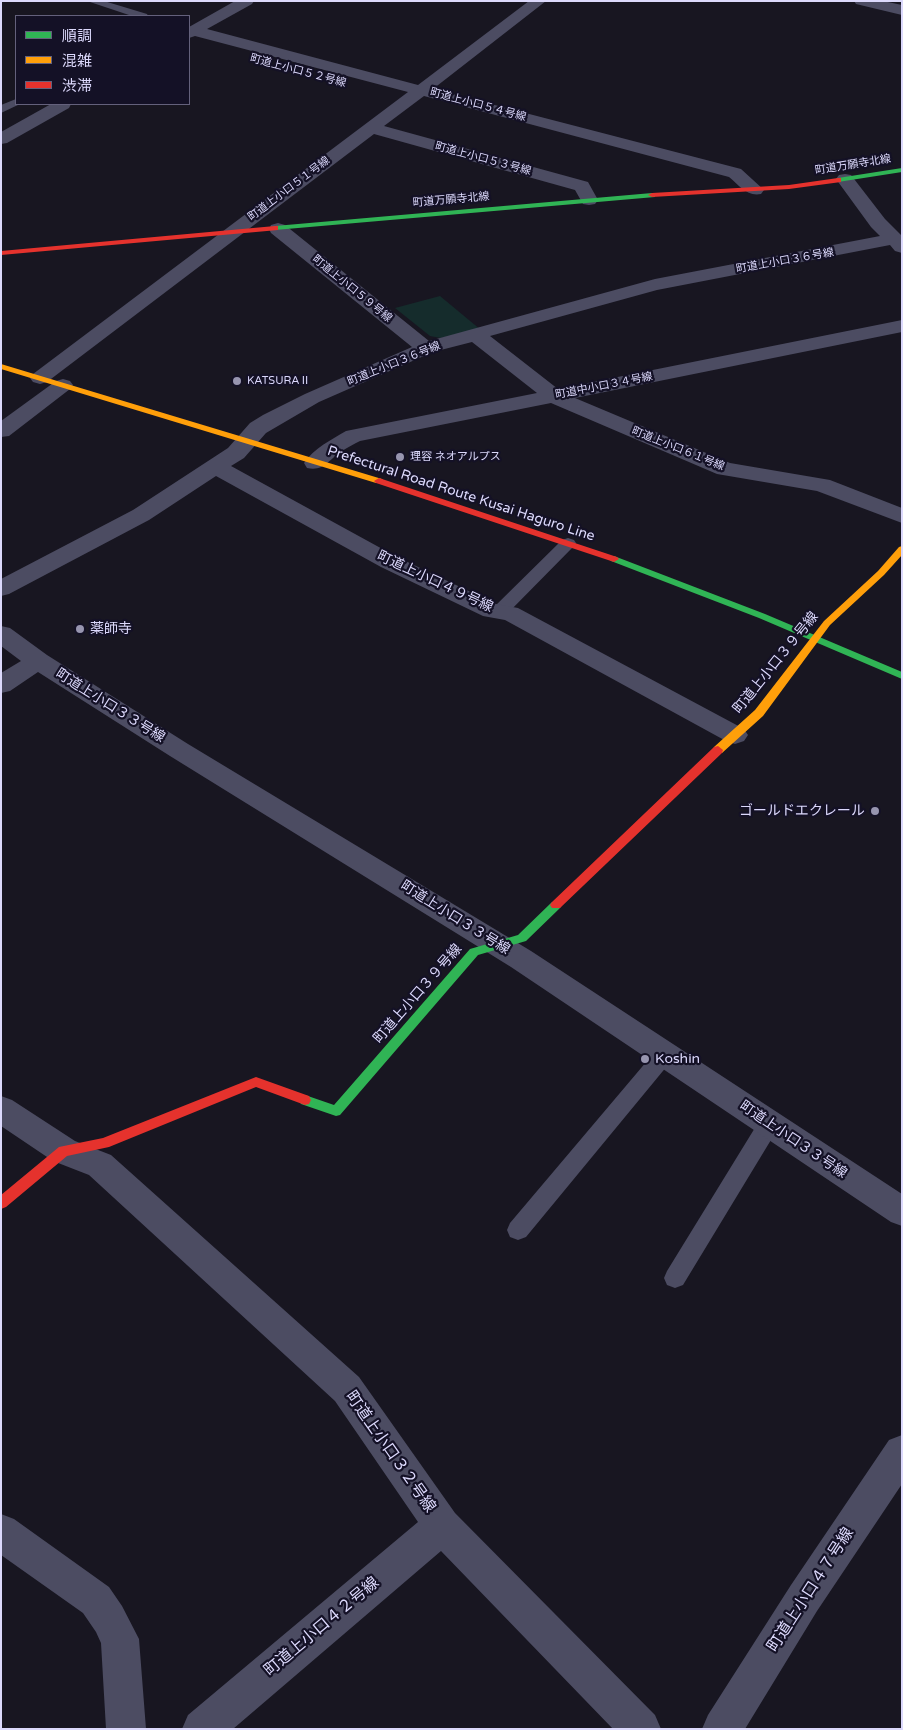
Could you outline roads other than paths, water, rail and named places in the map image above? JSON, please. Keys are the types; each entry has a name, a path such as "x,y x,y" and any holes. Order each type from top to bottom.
{"street":[{"path":"191,35 247,1"},
{"name":"町道上小口５１号線","path":"40,378 539,1"},
{"path":"861,1 902,10"},
{"name":"町道上小口５４号線","path":"191,35 414,95 735,173 755,190"},
{"path":"1,139 61,105"},
{"name":"町道上小口５３号線","path":"370,128 582,186 589,200"},
{"name":"町道万願寺北線","path":"1,253 589,200 755,190 902,170"},
{"path":"845,179 878,223 898,243"},
{"name":"町道上小口５９号線","path":"278,229 426,348"},
{"name":"町道上小口３６号線","path":"1,589 141,515 236,454 245,441 258,428 312,398 426,348 655,286 898,243"},
{"name":"町道中小口３４号線","path":"315,463 333,447 354,436 902,326"},
{"name":"町道上小口６１号線","path":"476,335 554,396 725,469 822,486 902,516"},
{"name":"Prefectural Road Route Kusai Haguro Line","path":"1,366 568,543 682,584 816,638 902,676"},
{"path":"1,431 64,385"},
{"name":"町道上小口４９号線","path":"216,467 389,562 491,611 510,613 735,735"},
{"name":"町道上小口３９号線","path":"1,1203 64,1151 104,1143 256,1082 336,1111 474,952 522,938 667,797 758,713 827,623 881,573 902,549"},
{"name":"町道上小口３３号線","path":"1,634 38,662 499,945 902,1212"},
{"path":"1,686 38,662"},
{"name":"町道上小口３２号線","path":"1,1108 64,1151 100,1165 347,1390 442,1526 641,1729"},
{"name":"町道上小口４７号線","path":"722,1729 804,1598 902,1452"},
{"name":"町道上小口４２号線","path":"202,1729 442,1526"},
{"path":"1,1532 96,1600 109,1619 120,1639 126,1729"}],"lane":[{"path":"92,1 140,15"},
{"path":"1,110 15,103"},
{"path":"499,612 568,543"},
{"path":"518,1230 664,1054"},
{"path":"675,1278 769,1124"}],"place":[{"name":"KATSURAⅡ","path":"237,381"},
{"name":"理容 ネオアルプス","path":"400,457"},
{"name":"薬師寺","path":"80,629"},
{"name":"ゴールドエクレール","path":"875,811"},
{"name":"Koshin","path":"645,1059"}]}
